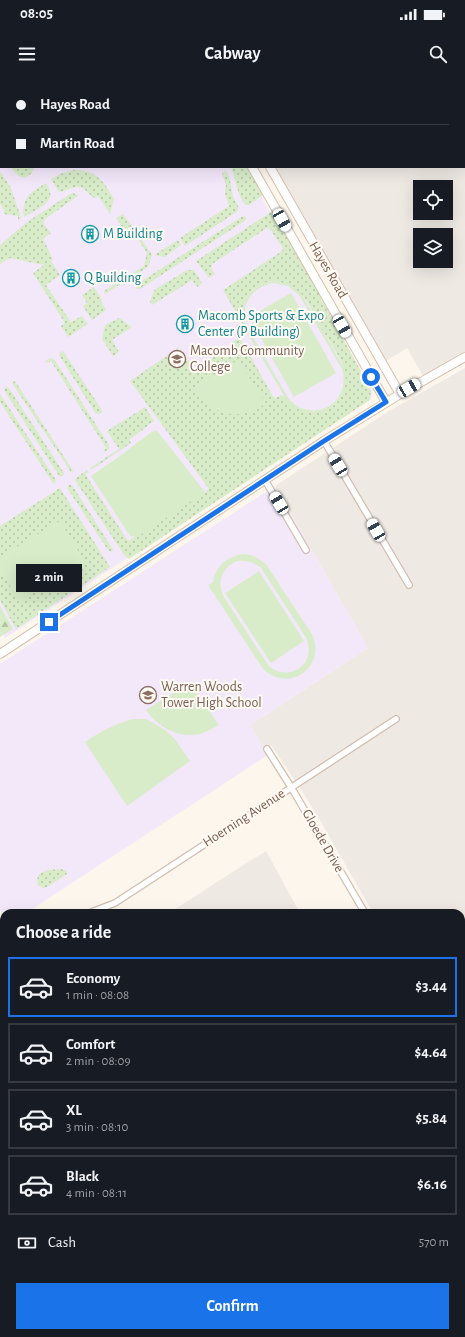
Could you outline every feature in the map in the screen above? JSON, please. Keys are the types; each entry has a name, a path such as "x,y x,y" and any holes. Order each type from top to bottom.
{"street":[{"name":"Hayes Road","path":"253,168 386,402"},
{"name":"Hayes Road","path":"271,168 400,394"},
{"path":"335,314 340,319 346,321 351,318 353,314"},
{"path":"349,338 355,332 364,333"},
{"path":"0,654 324,441 386,402 465,357"},
{"path":"324,441 409,585"},
{"path":"265,480 306,550"},
{"name":"Hoerning Avenue","path":"99,909 115,903 396,718"},
{"name":"Gloede Drive","path":"267,749 363,909"}],"shaded area":[{"name":"Macomb Community College","path":"0,168 245,168 372,390 371,399 5,638 0,628"},
{"path":"274,168 465,168 465,352 423,376 407,348 384,362"},
{"path":"465,368 465,909 371,909 300,788 271,745 264,749 250,725 368,648 275,486 389,411"},
{"name":"Warren Woods Tower High School","path":"275,486 368,648 250,725 268,755 32,909 0,909 0,664"},
{"path":"266,851 298,909 175,909"}],"green space":[{"path":"12,168 34,168 28,176 20,177"},
{"path":"232,168 249,168 263,192 262,196 249,205 246,205 243,202 239,192"},
{"path":"74,170 88,172 103,182 114,199 110,214 98,196 93,198 82,188 75,187 61,192 58,191 51,179 60,174"},
{"path":"0,171 11,188 21,218 18,221 18,216 4,214 3,212 5,211 0,204"},
{"path":"224,171 227,172 238,211 185,246 180,238 229,206 225,193 226,185 222,174"},
{"path":"46,183 50,190 49,200 46,204 24,217 23,210 28,196"},
{"path":"72,193 79,195 45,219 43,223 51,233 43,239 53,259 51,261 60,275 46,285 71,322 82,316 88,324 68,337 61,326 65,323 33,273 44,265 10,258 0,264 0,245 27,222"},
{"path":"271,212 275,213 371,390 370,400 129,559 124,555 75,480 76,478 87,470 89,472 85,474 128,541 209,489 130,381 178,348 195,369 233,345 232,342 240,338 274,398 283,395 298,409 313,413 332,407 337,402 344,390 345,376 343,365 309,304 300,293 283,283 274,281 261,284 249,295 245,302 243,310 244,326 223,290 282,251 283,248 270,229 267,228 212,264 211,267 215,274 209,278 196,261","holes":["232,363 241,365 262,406 252,411 233,413 215,409 200,397 194,388"]},
{"path":"123,214 152,255 148,267 105,294 104,291 144,266 147,253 130,227 124,230 116,218"},
{"path":"243,216 246,217 246,220 140,289 136,288 137,284"},
{"path":"178,240 181,245 165,257 154,255"},
{"path":"187,270 194,270 202,283 197,287 192,280 152,305 150,302 154,290"},
{"path":"273,281 289,284 301,293 344,368 345,381 343,393 337,402 329,408 319,412 308,412 297,409 287,401 235,312 244,325 243,309 248,296 258,286","holes":["274,283 288,286 299,295 342,369 344,381 341,392 336,400 319,410 309,410 299,407 289,399 246,325 245,310 247,303 254,292"]},
{"path":"94,287 106,310 92,320 83,306 87,303 82,295"},
{"path":"291,293 336,373 294,397 249,317"},
{"path":"119,318 132,327 112,340 119,352 113,356 102,339 105,325"},
{"path":"63,351 102,410 102,413 96,414 59,355 59,353"},
{"path":"50,358 54,359 109,445 109,448 105,452 103,450 106,448 51,361 46,363 45,361"},
{"path":"235,362 241,365 266,403 246,413 236,414 217,410 208,405 194,388"},
{"path":"15,381 73,471 71,472 12,383"},
{"path":"5,387 9,388 64,473 63,476 59,476 4,390"},
{"path":"0,394 56,480 55,484 0,402"},
{"path":"145,407 154,421 129,440 131,443 91,470 90,468 119,449 107,431"},
{"path":"156,430 204,491 204,493 137,537 130,536 91,476"},
{"path":"69,485 72,485 112,548 112,552 108,550 67,488"},
{"path":"60,488 110,567 16,629 0,600 0,526"},
{"path":"60,521 85,562 19,601 0,569 0,557"},
{"path":"245,554 254,556 266,564 313,636 315,648 314,658 309,667 302,674 293,678 283,679 273,676 263,669 208,585 213,582 217,571 224,562 234,556","holes":["237,561 256,564 261,568 305,636 309,646 308,654 305,662 300,668 285,673 276,671 268,665 224,597 221,586 224,571"]},
{"path":"259,571 304,641 271,663 225,593"},
{"path":"0,606 13,629 0,637"},
{"path":"189,683 219,725 197,735 171,731 154,720 146,710"},
{"path":"134,719 146,719 165,730 174,738 190,761 127,806 85,742 108,728"},
{"path":"61,869 66,871 67,874 47,887 43,888 38,885 38,876 41,873 48,870"}],"place":[{"name":"M Building","path":"90,234"},
{"name":"Q Building","path":"71,278"},
{"name":"Macomb Sports & Expo Center (P Building)","path":"185,324"},
{"name":"Macomb Community College","path":"177,359"},
{"name":"Warren Woods Tower High School","path":"148,695"}],"route":[{"path":"49,622 324,441 386,402 371,377"}]}
